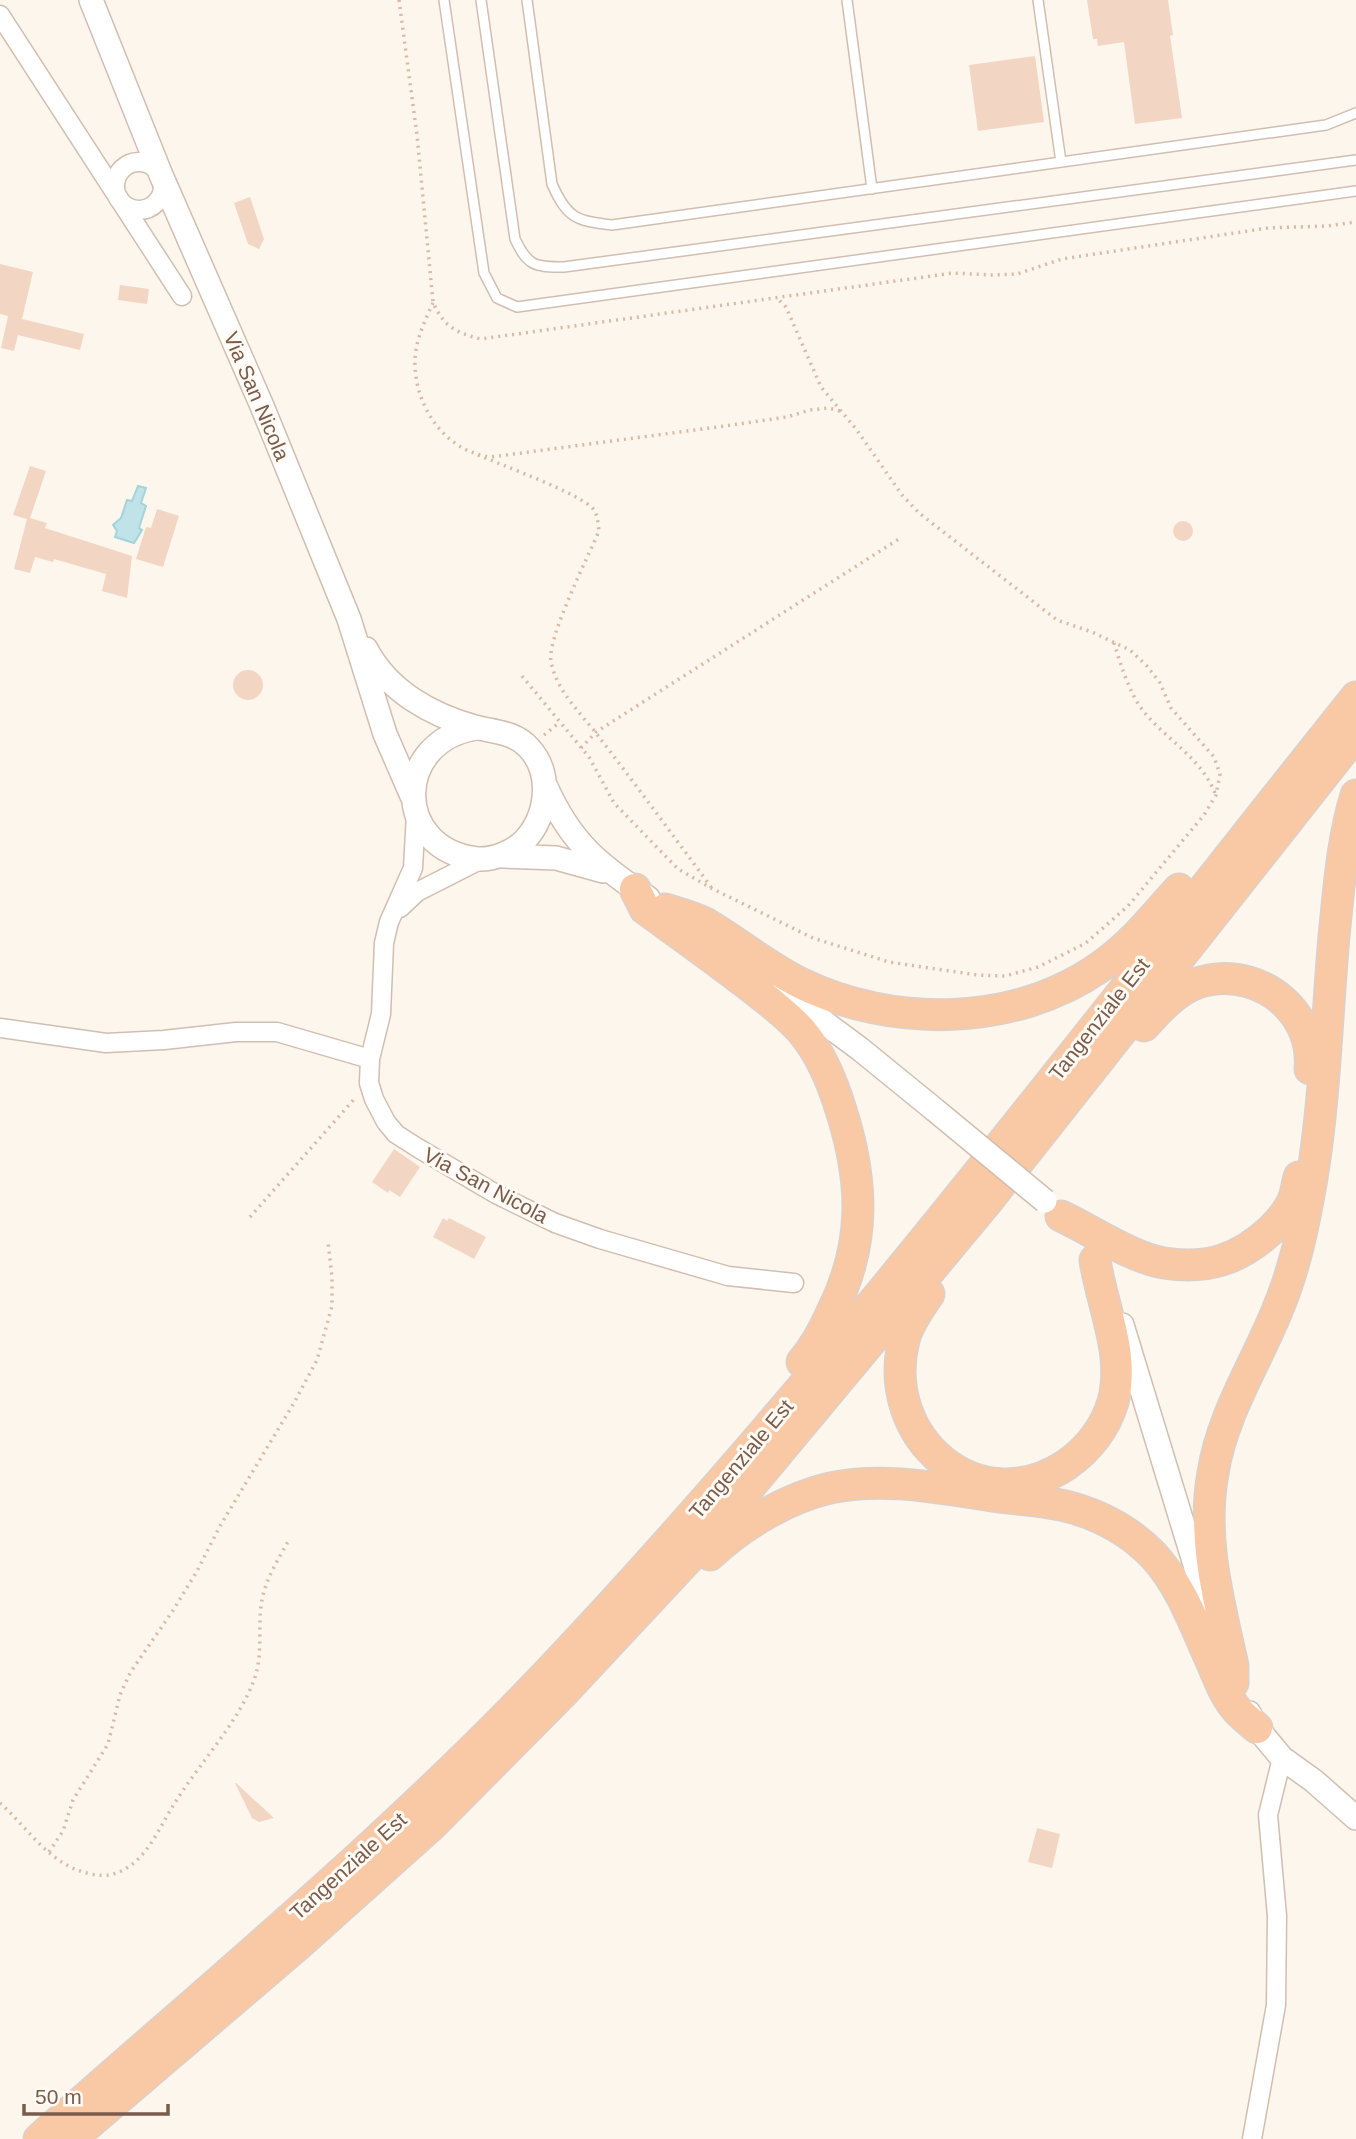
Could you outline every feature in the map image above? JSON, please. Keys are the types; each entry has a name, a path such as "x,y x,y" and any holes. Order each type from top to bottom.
{"highway":[{"name":"Tangenziale Est","path":"39,2139 281,1927 449,1773 557,1664 686,1524 892,1281 1356,697"},
{"name":"Tangenziale Est","path":"72,2139 298,1945 432,1825 702,1544 986,1203 1356,734"},
{"path":"665,909 702,922 798,982 861,1006 935,1015 972,1013 1006,1007 1074,983 1130,944 1248,814 1277,795"},
{"path":"1233,1682 1233,1666 1210,1558 1209,1508 1213,1472 1232,1409 1278,1311 1301,1236 1314,1161 1339,884 1349,818 1356,795"},
{"path":"624,882 645,909 749,985 804,1033 821,1059 838,1099 858,1180 859,1224 853,1260 826,1326 813,1349 718,1466 686,1524"},
{"path":"1044,1128 1069,1110 1160,1008 1183,989 1208,980 1233,979 1254,983 1277,995 1296,1013 1308,1036 1310,1062 1296,1188 1293,1200 1279,1222 1259,1241 1238,1255 1212,1263 1163,1263 1140,1256 1053,1209"},
{"path":"986,1203 979,1222 918,1309 904,1339 900,1371 905,1403 917,1431 935,1457 963,1476 996,1483 1024,1483 1052,1474 1080,1455 1101,1431 1113,1401 1117,1368 1095,1260"},
{"path":"603,1650 624,1640 728,1540 788,1504 811,1494 853,1485 878,1483 934,1488 1071,1508 1116,1525 1139,1542 1171,1577 1187,1604 1223,1689 1237,1710 1257,1728"}],"street":[{"name":"Via San Nicola","path":"91,0 161,175 262,407 349,619 386,734 414,805 430,837 459,856 556,858 624,882"},
{"path":"0,15 182,296"},
{"path":"134,161 150,163 161,175 163,189 157,202 145,209 130,208 119,200 114,184 120,169 134,161"},
{"name":"Via San Nicola","path":"349,619 369,656 399,690 429,709 477,728"},
{"name":"Via San Nicola","path":"624,882 574,838 529,747 498,730 477,728 441,740 426,755 416,776 413,868 389,922 384,943 381,1014 370,1059 369,1083 374,1099 396,1134 496,1194 555,1223 600,1239 728,1276 794,1283"},
{"path":"389,922 417,892 521,844 533,831 544,805 545,784"},
{"path":"624,882 771,983 860,1049 1053,1209 1083,1241 1107,1283 1119,1316 1202,1591 1233,1682 1257,1728 1282,1758 1314,1781 1356,1818"},
{"path":"0,1028 106,1043 145,1042 236,1032 277,1032 370,1059"},
{"path":"1252,2139 1276,2005 1277,1916 1268,1815 1282,1758"}],"lane":[{"path":"444,0 484,273 497,298 517,307 540,306 1356,191"},
{"path":"481,0 514,239 524,257 538,267 578,265 1356,160"},
{"path":"527,0 552,184 562,207 584,222 612,225 1326,125 1356,113"},
{"path":"847,0 872,188"},
{"path":"1038,0 1061,162"}],"path":[{"path":"522,676 581,748 614,803 677,869 813,938 889,962 977,975 1005,976 1021,973 1068,953 1107,926 1128,906 1204,815 1216,795 1220,774 1214,757 1171,708 1160,683 1147,666 1130,650 1113,641 1057,620 919,513 902,495 821,387 786,307 776,297"},
{"path":"433,302 417,345 414,363 418,396 430,418 445,435 478,455 576,497 592,507 598,518 599,531 552,639 550,659 568,699 596,732 713,889"},
{"path":"478,455 491,457 725,426 786,417 810,410 828,408 842,412"},
{"path":"581,748 596,732 902,537"},
{"path":"1113,641 1131,689 1143,711 1208,774 1216,795"},
{"path":"250,1217 369,1083"},
{"path":"49,1852 63,1831 78,1791 108,1744 120,1695 130,1673 197,1571 220,1526 317,1360 332,1306 328,1242"},
{"path":"0,1803 62,1864 76,1870 105,1876 121,1872 136,1861 151,1843 250,1692 258,1670 261,1604 271,1572 290,1538"}],"water":[{"path":"138,486 146,488 141,503 146,506 139,528 142,530 134,543 115,537 117,531 113,525 121,518 127,500 132,501"}],"building":[{"path":"1087,0 1168,0 1173,35 1170,36 1182,118 1135,124 1124,42 1098,46 1097,39 1093,39"},
{"path":"1035,56 1044,122 978,131 969,65"},
{"path":"250,197 264,239 259,249 248,244 234,203"},
{"path":"0,264 33,272 22,319 84,334 80,350 18,335 14,351 1,348 8,316 0,314"},
{"path":"120,285 149,289 147,304 118,300"},
{"path":"30,466 46,471 30,518 47,523 45,528 132,556 127,598 102,591 106,574 54,559 53,562 35,557 30,573 14,569 27,519 13,515"},
{"path":"157,509 179,516 163,567 136,559 146,527 151,528"},
{"path":"1179,521 1187,521 1193,531 1187,541 1179,541 1173,535 1173,527"},
{"path":"248,670 254,671 262,679 262,691 254,699 248,700 242,699 234,691 233,685 234,679 242,671"},
{"path":"394,1149 420,1167 400,1197 389,1190 388,1193 372,1182"},
{"path":"443,1218 447,1221 449,1218 486,1237 474,1259 433,1237"},
{"path":"235,1783 274,1818 259,1822 252,1818"},
{"path":"1037,1828 1060,1834 1052,1868 1028,1862"}]}
